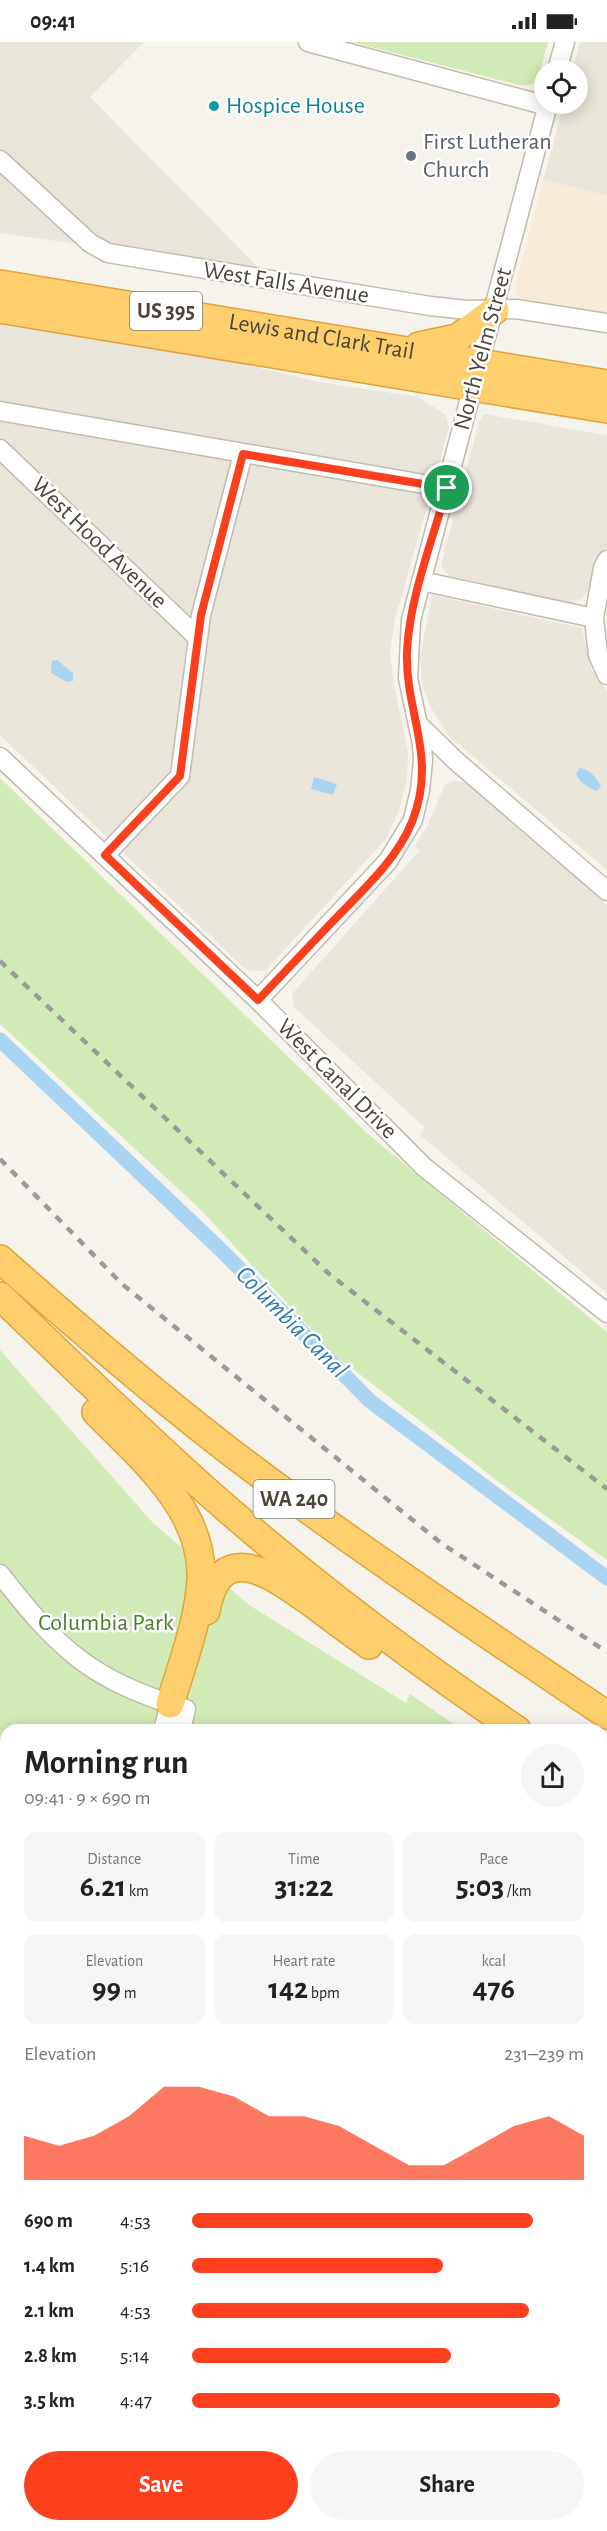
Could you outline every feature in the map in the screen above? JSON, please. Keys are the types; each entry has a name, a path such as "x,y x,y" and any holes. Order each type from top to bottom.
{"highway":[{"name":"Lewis and Clark Trail","path":"0,284 397,349 476,375 607,409"},
{"name":"Lewis and Clark Trail","path":"0,309 476,375 607,384"},
{"path":"397,349 450,341 495,310"},
{"name":"WA 240","path":"0,1259 138,1377 240,1459 405,1579 607,1715"},
{"name":"WA 240","path":"0,1296 126,1417 210,1493 438,1677 508,1724"},
{"path":"0,1307 42,1356 148,1466 175,1498 189,1522 200,1561 200,1589 179,1714"},
{"path":"179,1714 213,1585 230,1570 253,1567 277,1578 480,1724"}],"street":[{"path":"308,42 534,101"},
{"path":"560,60 565,42"},
{"name":"North Yelm Street","path":"258,1000 388,861 407,834 420,790 423,761 418,724 410,694 407,655 411,620 546,114"},
{"name":"West Falls Avenue","path":"0,160 90,243 108,253 430,306 495,310 522,309 607,323"},
{"path":"0,411 447,488"},
{"name":"West Hood Avenue","path":"0,449 198,638"},
{"path":"105,855 180,776 201,615 243,454"},
{"path":"607,560 594,618 598,655 607,675"},
{"path":"421,581 594,618"},
{"path":"418,724 456,761 607,891"},
{"name":"West Canal Drive","path":"0,757 258,1000 424,1167 607,1313"},
{"path":"0,1575 41,1625 81,1663 179,1714"}],"shaded area":[{"path":"0,42 144,42 90,97 261,270 0,233"},
{"path":"580,42 607,42 607,196 543,180 561,114 588,114 588,60 575,60"},
{"path":"543,180 607,196 607,314 522,300 516,295 515,287"},
{"path":"0,322 210,357 320,382 418,397 446,415 449,428 394,623 390,653 408,752 407,780 399,811 385,840 265,971 246,970 0,735"},
{"path":"484,414 607,435 607,547 596,558 588,591 581,599 570,603 450,576 444,571 441,565 479,422"},
{"path":"432,595 582,628 591,668 607,691 607,870 449,736 430,706 423,687 420,658"},
{"path":"455,781 467,783 607,905 607,1293 420,1135 425,1128 294,1007 292,994 419,851 415,845 428,825 445,784"}],"green space":[{"path":"352,42 548,42 543,60 534,60 534,83 523,86"},
{"path":"0,778 367,1133 607,1332 607,1560 500,1483 335,1355 200,1209 0,1024"},
{"name":"Columbia Park","path":"0,1350 153,1523 249,1605 406,1703 410,1694 454,1724 0,1724"}],"water":[{"path":"57,660 73,673 73,681 67,682 51,673 52,661"},
{"path":"580,768 590,772 597,780 601,786 597,791 581,782 576,773"},
{"path":"314,777 337,784 333,795 311,789"}],"waterway":[{"name":"Columbia Canal","path":"0,1040 221,1250 370,1401 607,1578"}],"railway":[{"path":"0,961 328,1273 607,1489"},
{"path":"0,1159 122,1284 441,1543 607,1652"}],"place":[{"name":"Hospice House","path":"214,106"},
{"name":"First Lutheran Church","path":"411,156"}],"route":[{"path":"243,454 447,488 408,638 408,678 422,744 423,761 418,803 413,819 407,834 388,861 258,1000 105,855 173,786 180,776 201,615 243,454"}]}
